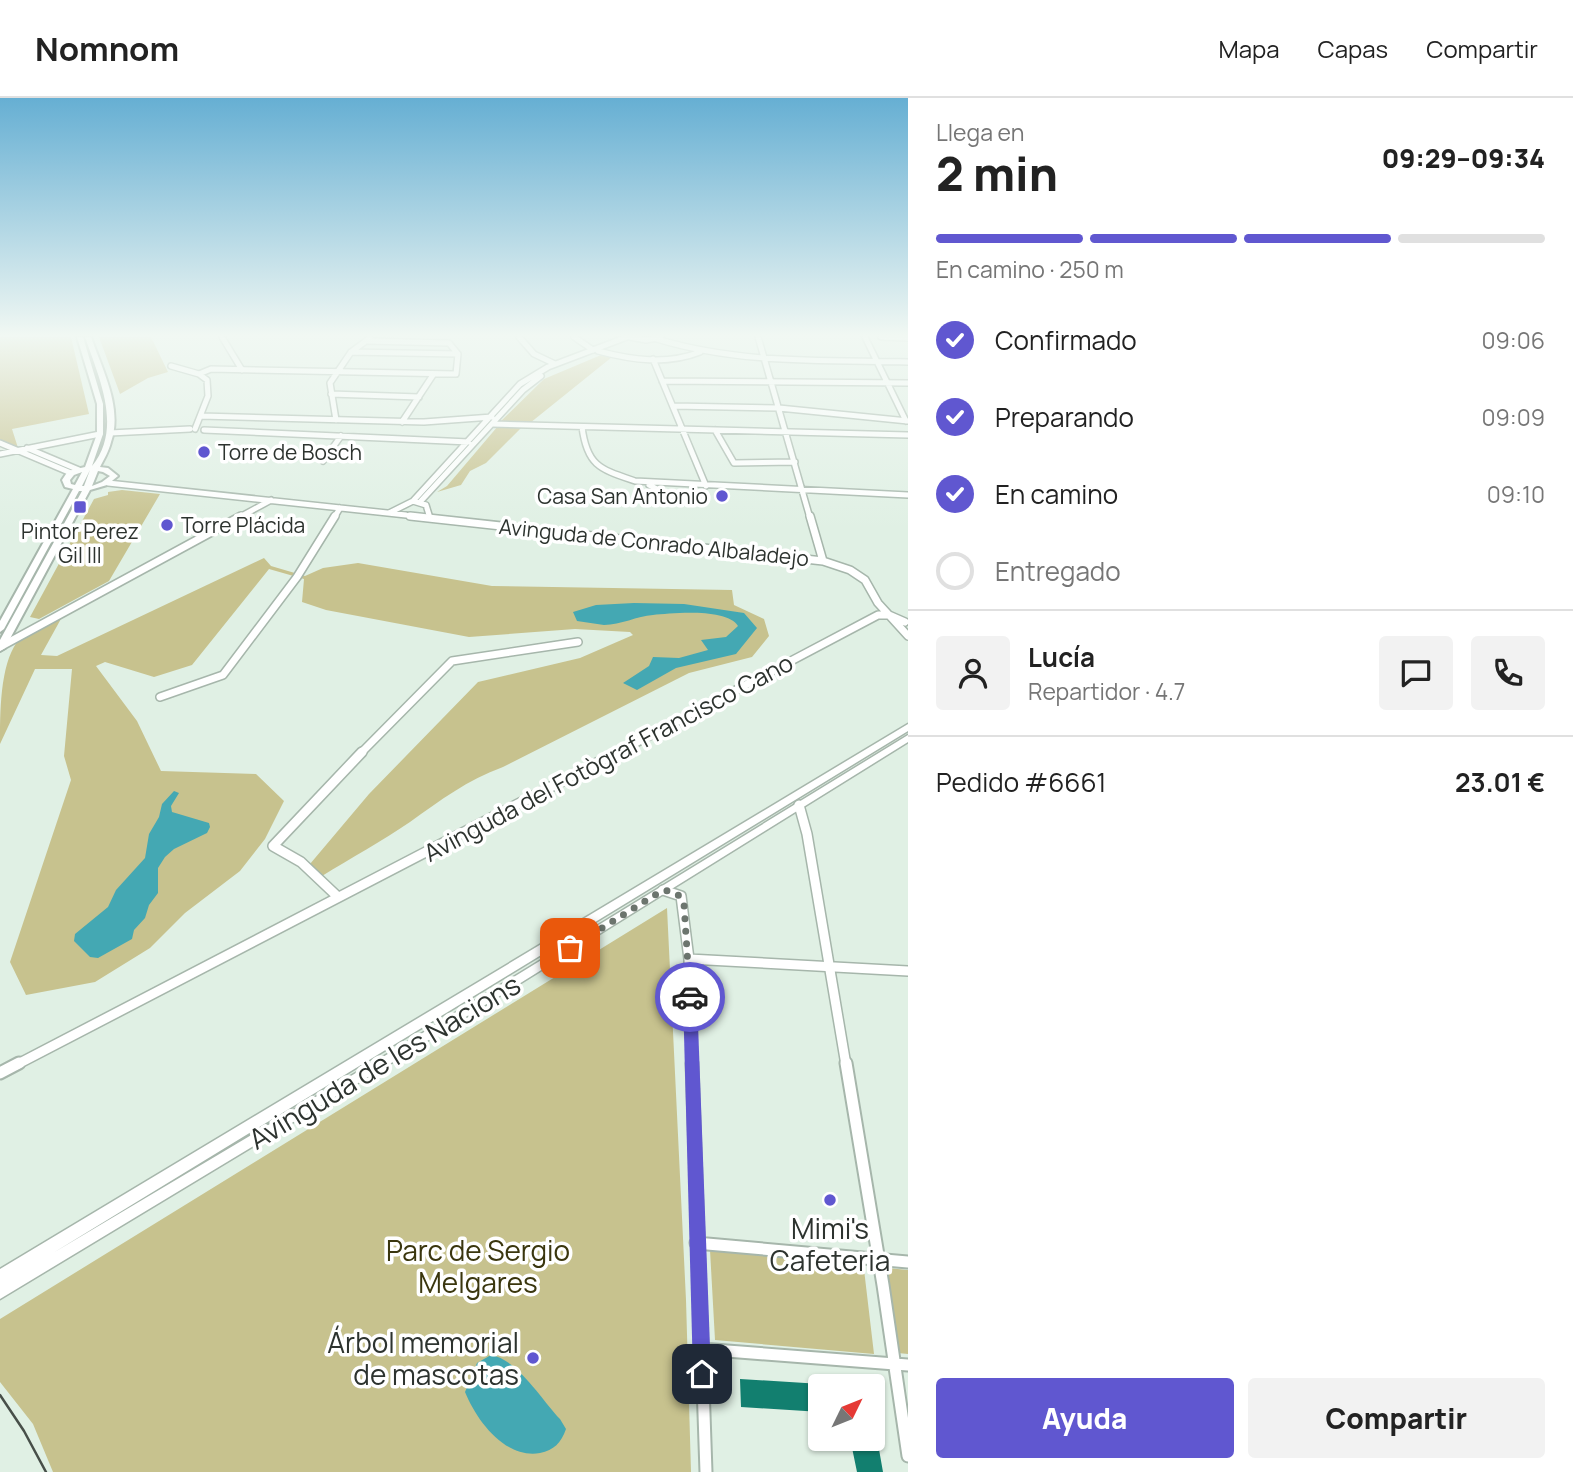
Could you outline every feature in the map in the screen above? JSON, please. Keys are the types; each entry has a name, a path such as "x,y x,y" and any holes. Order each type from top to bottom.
{"main road":[{"path":"0,647 82,489 84,470 100,434 99,401"},
{"path":"84,470 114,477 108,483 82,489 65,480 84,470 110,433 109,401"},
{"path":"0,629 82,489"}],"street":[{"path":"110,433 193,429 206,401"},
{"path":"332,401 336,420"},
{"path":"402,422 416,401"},
{"path":"416,502 505,401"},
{"path":"416,502 513,401"},
{"path":"672,401 706,486"},
{"name":"Avinguda de Conrado Albaladejo","path":"108,483 428,515 823,561 777,401"},
{"path":"897,401 907,421"},
{"path":"674,406 779,408 907,421"},
{"path":"201,416 402,422 492,417"},
{"path":"493,424 908,436"},
{"path":"582,427 586,455 596,465 671,496"},
{"path":"204,430 469,442"},
{"path":"715,430 734,463 794,462"},
{"path":"0,454 100,434"},
{"path":"323,461 341,436"},
{"path":"0,443 84,470"},
{"path":"27,448 84,470"},
{"path":"646,484 908,495"},
{"path":"0,647 271,500"},
{"path":"416,502 427,507 428,515"},
{"name":"Avinguda de Conrado Albaladejo","path":"388,513 397,509 400,504 416,502"},
{"path":"160,698 223,675 297,577 340,508"},
{"path":"397,509 408,515"},
{"path":"823,561 850,570 865,580 878,603 889,615 904,623"},
{"path":"878,603 878,615 889,615"},
{"path":"878,603 904,623 908,636"},
{"name":"Avinguda del Fotògraf Francisco Cano","path":"0,1073 878,615"},
{"path":"866,622 883,620 904,623"},
{"path":"11,628 27,632"},
{"path":"338,897 301,862 277,851 273,846 276,840 452,660 578,642"},
{"name":"Avinguda de les Nacions","path":"1,1287 908,727"},
{"name":"Avinguda de les Nacions","path":"1,1287 407,1048 908,738"},
{"path":"799,805 829,967 908,1456"},
{"path":"663,890 681,896 689,958 696,1243 706,1472"},
{"path":"689,958 908,971"},
{"path":"696,1243 908,1262"},
{"path":"701,1349 908,1365"}],"green space":[{"path":"0,401 86,401 89,414 12,429 18,448 0,440"},
{"path":"521,401 557,401 530,423 500,422"},
{"path":"498,426 522,427 486,463 470,471 461,485 437,492 447,486"},
{"path":"122,490 160,494 109,581 39,619 30,617 94,499 108,495 108,492"},
{"path":"264,558 271,566 305,576 323,568 358,563 492,586 732,590 734,605 764,619 769,636 752,657 689,673 478,778 322,876 310,864 369,794 478,682 580,658 633,635 630,632 575,629 469,637 326,610 302,602 304,579 269,569 192,665 154,677 105,662 96,666 137,721 161,771 256,774 284,801 265,839 240,871 185,913 150,948 95,982 26,995 10,962 71,780 64,756 72,669 35,669 0,744 2,690 11,652 17,642 62,617 41,655 57,656"},
{"name":"Parc de Sergio Melgares","path":"667,908 686,1300 691,1472 53,1472 33,1424 0,1382 0,1319"},
{"path":"710,1250 863,1261 874,1354 715,1340"},
{"path":"887,1268 908,1270 908,1354 898,1353"}],"water":[{"path":"684,604 744,613 757,628 736,654 676,668 637,690 623,683 649,666 653,657 679,658 708,650 701,640 726,637 738,626 723,616 686,613 647,616 604,625 577,621 573,612 596,605"},
{"path":"174,791 179,793 171,806 172,812 209,823 207,833 174,849 165,857 158,868 158,893 149,905 145,918 134,930 132,939 98,958 90,957 74,941 75,934 108,907 116,890 145,858 149,834 159,817 162,804"},
{"path":"491,1355 501,1358 520,1372 560,1419 566,1429 553,1448 540,1453 515,1450 494,1436 477,1415 465,1392 477,1363"}],"building":[{"path":"740,1379 808,1383 808,1411 741,1407"},
{"path":"853,1451 879,1451 883,1472 857,1472"}],"tram line":[{"path":"0,1395 24,1431 46,1472"}],"way so far":[{"path":"570,948 663,890 674,892 681,896 684,904 690,997"}],"place":[{"name":"Torre de Bosch","path":"204,452"},
{"name":"Casa San Antonio","path":"722,496"},
{"name":"Pintor Perez Gil III","path":"80,507"},
{"name":"Torre Plácida","path":"167,525"},
{"name":"Mimi's Cafeteria","path":"830,1200"},
{"name":"Árbol memorial de mascotas","path":"533,1358"}],"route":[{"path":"690,997 702,1374"}]}
